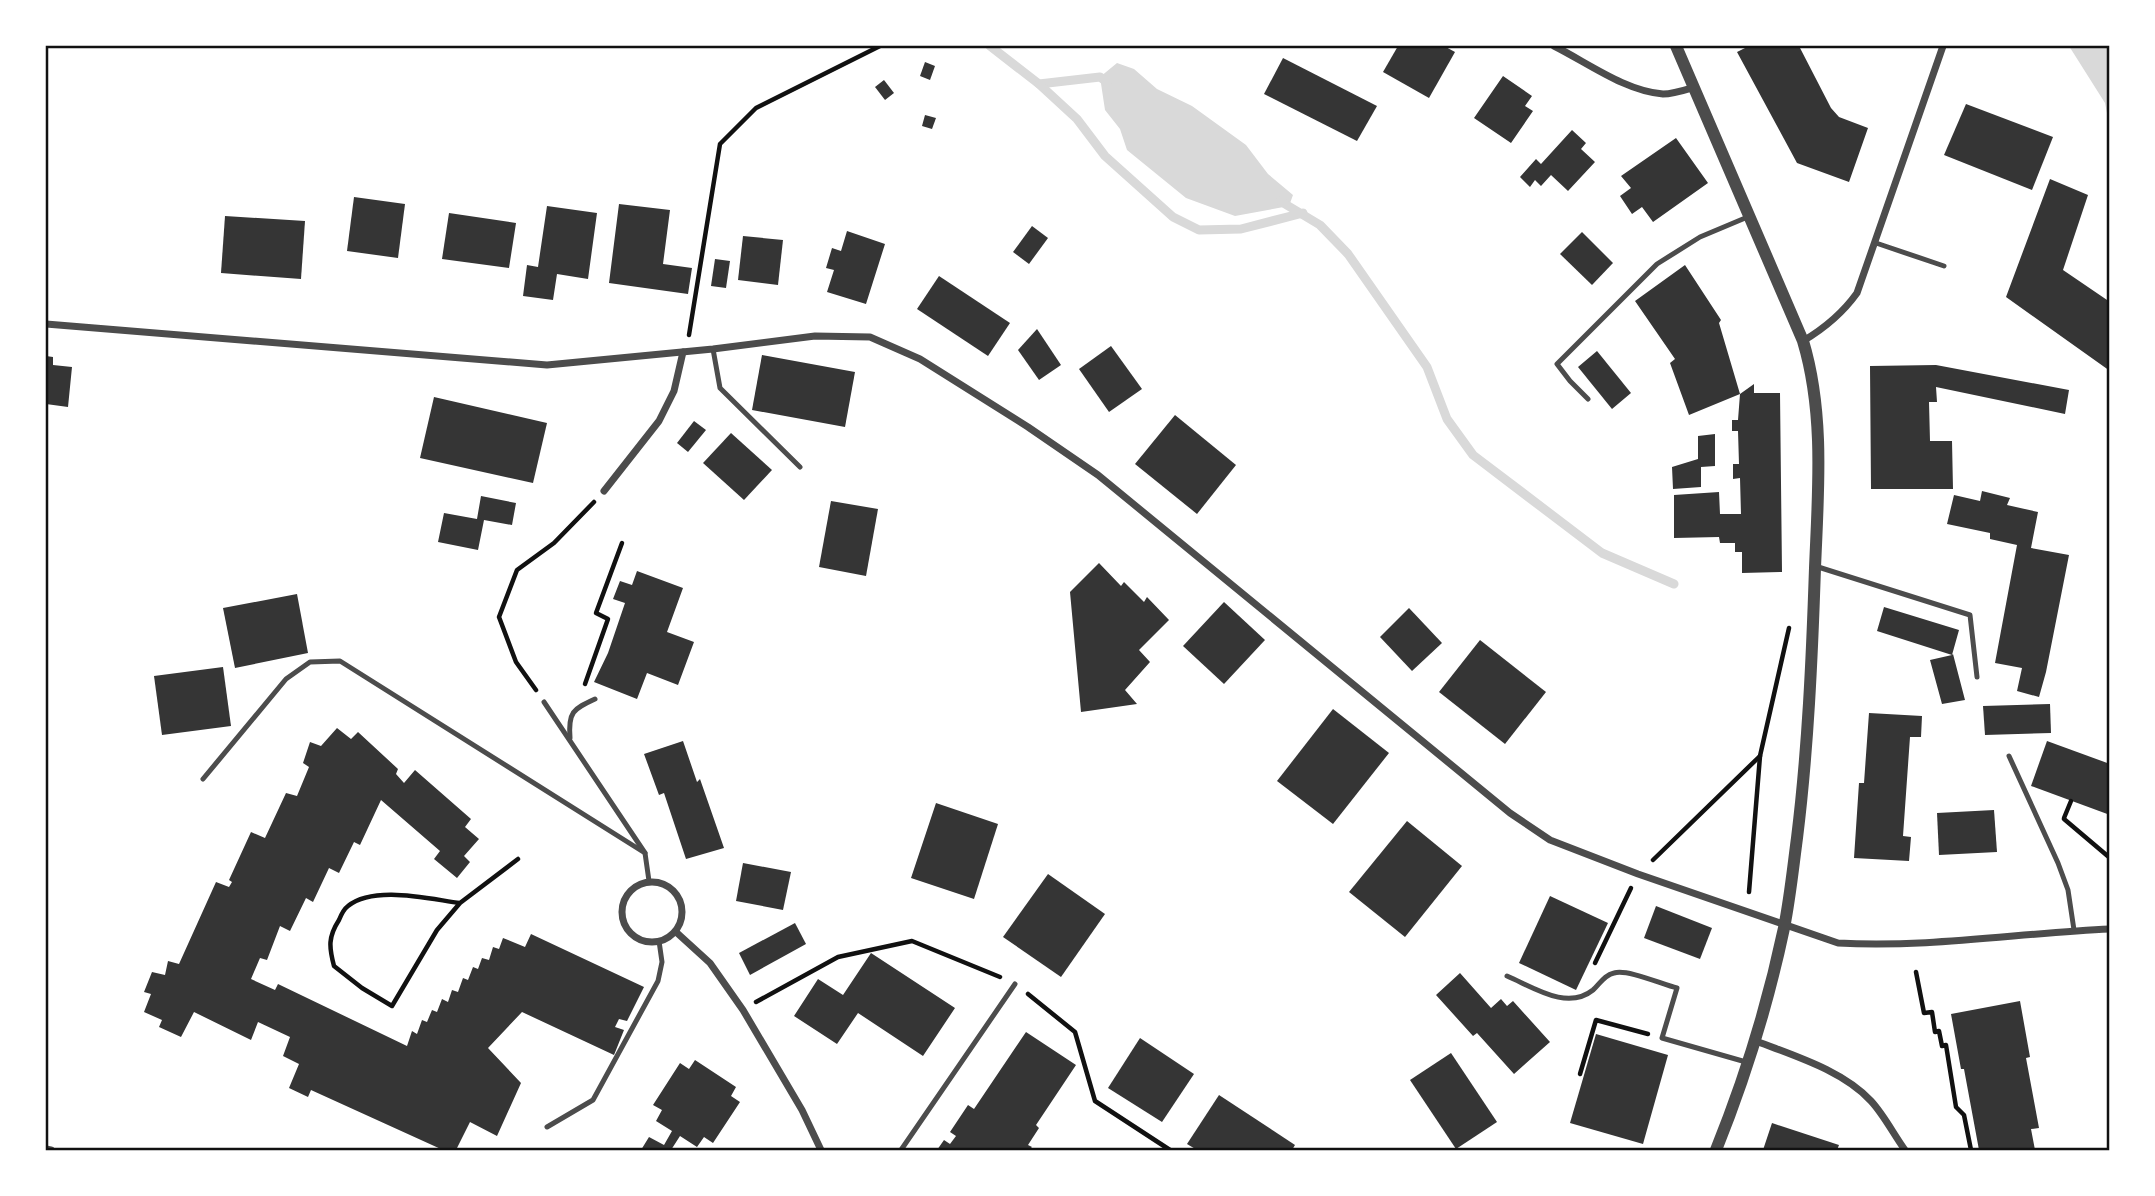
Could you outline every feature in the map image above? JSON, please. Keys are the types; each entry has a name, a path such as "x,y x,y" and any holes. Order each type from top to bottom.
{"street":[{"path":"1554,46 1623,83 1647,91 1666,94 1695,87"},
{"path":"1676,46 1803,341 1814,384 1816,421 1815,566 1804,785 1784,926 1756,1041 1716,1150"},
{"path":"1803,341 1821,331 1846,309 1857,293 1943,46"},
{"path":"46,324 547,365 815,336 870,337 920,359 1098,475 1533,831 1550,840 1637,874 1838,943 1937,942 2109,929"},
{"path":"604,491 659,421 674,391 683,352"},
{"path":"649,881 661,882 672,888 680,897 683,909 682,921 676,932 659,941 641,940 630,933 623,922 624,899 639,884 649,881"},
{"path":"676,932 710,963 743,1010 802,1110 821,1150"},
{"path":"1756,1041 1819,1066 1847,1083 1871,1101 1905,1150"},
{"path":"46,1149 51,1150"}],"lane":[{"path":"1588,399 1557,363 1657,264 1700,237 1749,216"},
{"path":"1875,246 1944,267"},
{"path":"713,349 720,388 800,467"},
{"path":"1815,566 1970,615 1977,677"},
{"path":"203,779 286,679 310,662 341,660 645,853"},
{"path":"570,741 568,721 576,708 595,699"},
{"path":"544,702 645,853 649,881"},
{"path":"2009,756 2058,863 2068,890 2074,930"},
{"path":"547,1127 593,1100 658,981 662,962 659,941"},
{"path":"1507,976 1558,998 1578,998 1593,990 1606,976 1622,972 1677,988 1662,1038 1749,1063"},
{"path":"901,1150 1015,984"}],"path":[{"path":"683,352 692,327 720,144 756,108 880,46"},
{"path":"544,702 516,663 499,617 517,570 554,543 604,491"},
{"path":"576,708 608,619 596,613 622,543"},
{"path":"1747,913 1760,756 1791,623"},
{"path":"1578,998 1637,874 1760,756"},
{"path":"2064,819 2109,858"},
{"path":"460,903 386,895 367,897 347,907 335,926 329,945 334,966 362,988 392,1006 437,930 460,903 518,859"},
{"path":"743,1010 838,957 912,941 1015,984 1075,1032 1095,1101 1170,1150"},
{"path":"1916,972 1924,1013 1932,1012 1935,1032 1939,1031 1942,1046 1946,1045 1956,1107 1964,1115 1971,1150"},
{"path":"1580,1073 1597,1020 1662,1038"}],"shaded area":[{"path":"2069,46 2109,46 2109,123 2105,103"},
{"path":"1117,63 1134,69 1157,89 1192,106 1246,145 1268,174 1293,195 1289,206 1235,216 1186,198 1127,150 1120,129 1105,110 1100,77"}],"building":[{"path":"1398,46 1444,46 1455,52 1429,98 1383,72"},
{"path":"1749,46 1799,46 1831,108 1839,117 1868,128 1849,182 1797,163 1737,52"},
{"path":"1283,58 1377,106 1357,141 1264,94"},
{"path":"925,62 935,66 930,80 920,76"},
{"path":"1503,76 1532,96 1525,106 1533,111 1511,143 1474,118"},
{"path":"884,80 894,93 885,100 875,87"},
{"path":"1966,104 2053,137 2032,190 1944,155"},
{"path":"925,115 936,118 932,129 922,126"},
{"path":"1572,130 1586,143 1581,149 1595,162 1568,191 1551,175 1541,186 1535,180 1530,187 1520,177 1536,159 1541,164"},
{"path":"1676,138 1708,183 1653,222 1642,207 1632,214 1620,196 1631,188 1621,176"},
{"path":"2050,179 2088,195 2063,270 2110,302 2110,371 2006,297"},
{"path":"354,197 405,204 398,258 347,251"},
{"path":"619,204 670,210 663,264 692,268 688,294 609,283"},
{"path":"547,206 597,213 588,279 557,274 553,300 523,296 527,265 538,267"},
{"path":"449,213 516,223 509,268 442,259"},
{"path":"225,216 305,221 301,279 221,273"},
{"path":"1032,226 1048,238 1029,264 1013,252"},
{"path":"847,231 885,244 866,304 827,292 834,270 826,268 832,248 841,251"},
{"path":"1582,232 1613,263 1592,285 1560,254"},
{"path":"743,236 783,240 778,285 738,280"},
{"path":"715,259 730,261 726,288 711,286"},
{"path":"1685,265 1721,320 1719,323 1740,394 1689,415 1670,363 1675,359 1635,301"},
{"path":"939,276 1010,323 988,356 917,309"},
{"path":"1037,329 1061,365 1039,380 1018,350"},
{"path":"1111,346 1142,389 1109,412 1079,369"},
{"path":"1597,351 1631,393 1612,409 1578,367"},
{"path":"762,355 855,372 845,427 752,410"},
{"path":"46,356 53,357 53,365 72,367 68,407 46,404"},
{"path":"1936,365 2069,390 2065,414 1936,387 1937,402 1929,402 1930,441 1952,441 1953,489 1871,489 1870,366"},
{"path":"1754,384 1754,393 1780,393 1782,572 1742,573 1742,552 1735,552 1735,543 1720,543 1719,537 1674,538 1674,495 1719,492 1720,514 1741,514 1740,478 1733,479 1733,464 1739,464 1738,431 1732,431 1732,420 1738,420 1740,394"},
{"path":"434,397 547,423 533,483 420,458"},
{"path":"1175,415 1236,465 1197,514 1135,464"},
{"path":"694,421 706,430 688,452 677,443"},
{"path":"731,433 772,470 744,500 703,463"},
{"path":"1715,434 1715,466 1701,467 1701,487 1673,489 1672,467 1698,459 1698,436"},
{"path":"1982,491 2010,498 2007,505 2038,512 2031,548 2069,555 2039,697 2017,691 2022,668 1995,663 2017,545 1990,539 1990,533 1947,524 1954,495 1980,501"},
{"path":"481,496 516,503 512,525 484,520 478,550 438,542 444,513 477,519"},
{"path":"831,501 878,509 866,576 819,567"},
{"path":"1099,563 1121,586 1124,582 1144,602 1147,597 1169,620 1139,650 1150,662 1125,690 1137,704 1081,712 1070,592"},
{"path":"637,571 683,588 667,632 694,642 678,685 647,673 637,699 594,682 608,653 625,603 613,599 620,581 632,585"},
{"path":"297,594 308,653 235,668 223,608"},
{"path":"1224,602 1265,640 1224,684 1183,646"},
{"path":"1884,607 1959,630 1952,655 1877,631"},
{"path":"1409,608 1442,643 1412,671 1380,637"},
{"path":"1480,640 1546,692 1505,744 1439,692"},
{"path":"1952,655 1965,700 1942,704 1930,660"},
{"path":"223,667 231,726 162,735 154,676"},
{"path":"2050,704 2051,733 1985,735 1983,706"},
{"path":"1333,709 1389,753 1333,824 1277,781"},
{"path":"1869,713 1922,716 1921,737 1910,737 1903,836 1911,837 1909,861 1854,858 1859,783 1864,783"},
{"path":"337,728 351,739 358,732 398,769 396,774 404,783 415,770 471,819 465,827 479,839 464,856 470,862 457,878 434,859 440,851 381,800 360,845 354,842 339,873 329,868 313,902 306,898 290,931 280,926 267,960 260,958 251,979 275,990 278,984 407,1046 412,1031 417,1034 422,1020 427,1022 432,1010 437,1012 442,999 448,1002 452,990 458,992 463,978 468,980 473,967 478,969 482,958 489,960 493,947 499,949 503,938 525,947 531,934 644,987 627,1021 619,1019 615,1027 624,1030 614,1055 522,1012 488,1048 521,1083 497,1136 470,1122 456,1150 443,1150 311,1090 308,1097 289,1088 299,1064 283,1056 290,1037 258,1022 251,1040 194,1012 181,1037 159,1027 162,1020 144,1012 151,994 144,992 152,972 165,975 168,961 179,964 216,882 229,887 232,882 229,880 251,832 265,838 286,793 297,796 309,767 303,763 310,742 321,746"},
{"path":"683,741 697,782 700,779 724,848 686,859 664,793 659,795 644,754"},
{"path":"2047,741 2110,764 2110,815 2031,786"},
{"path":"936,803 998,824 974,899 911,878"},
{"path":"1994,810 1997,852 1939,855 1937,813"},
{"path":"1407,821 1462,866 1405,937 1349,892"},
{"path":"743,863 791,872 783,910 736,901"},
{"path":"1048,874 1105,914 1061,977 1003,937"},
{"path":"1550,896 1608,923 1576,990 1519,963"},
{"path":"1656,906 1712,928 1700,959 1644,938"},
{"path":"795,923 806,944 750,975 739,953"},
{"path":"871,953 955,1008 923,1056 858,1013 837,1044 794,1016 818,979 843,995"},
{"path":"1460,973 1491,1008 1501,999 1507,1006 1513,1001 1550,1042 1514,1074 1477,1033 1473,1036 1436,995"},
{"path":"2020,1001 2030,1057 2026,1058 2039,1128 2031,1129 2035,1150 1979,1150 1951,1014"},
{"path":"1026,1032 1076,1065 1036,1125 1039,1128 1028,1145 1032,1147 1029,1150 937,1150 944,1140 950,1144 956,1136 950,1132 968,1105 974,1109"},
{"path":"1596,1034 1668,1055 1643,1144 1570,1123"},
{"path":"1140,1038 1194,1074 1162,1122 1108,1088"},
{"path":"1451,1053 1497,1122 1456,1149 1410,1080"},
{"path":"695,1060 736,1087 731,1096 740,1102 713,1143 704,1137 697,1147 680,1136 671,1150 641,1150 649,1137 664,1145 672,1131 656,1121 662,1110 653,1105 680,1063 689,1069"},
{"path":"1219,1095 1295,1145 1292,1150 1197,1150 1187,1144"},
{"path":"1772,1123 1839,1145 1837,1150 1763,1150"}],"waterway":[{"path":"990,46 1039,84 1100,77 1107,82"},
{"path":"1039,84 1077,119 1105,156 1173,217 1199,230 1241,229 1303,213"},
{"path":"1280,201 1320,225 1348,254 1427,367 1447,419 1473,455 1602,553 1674,584"}]}
